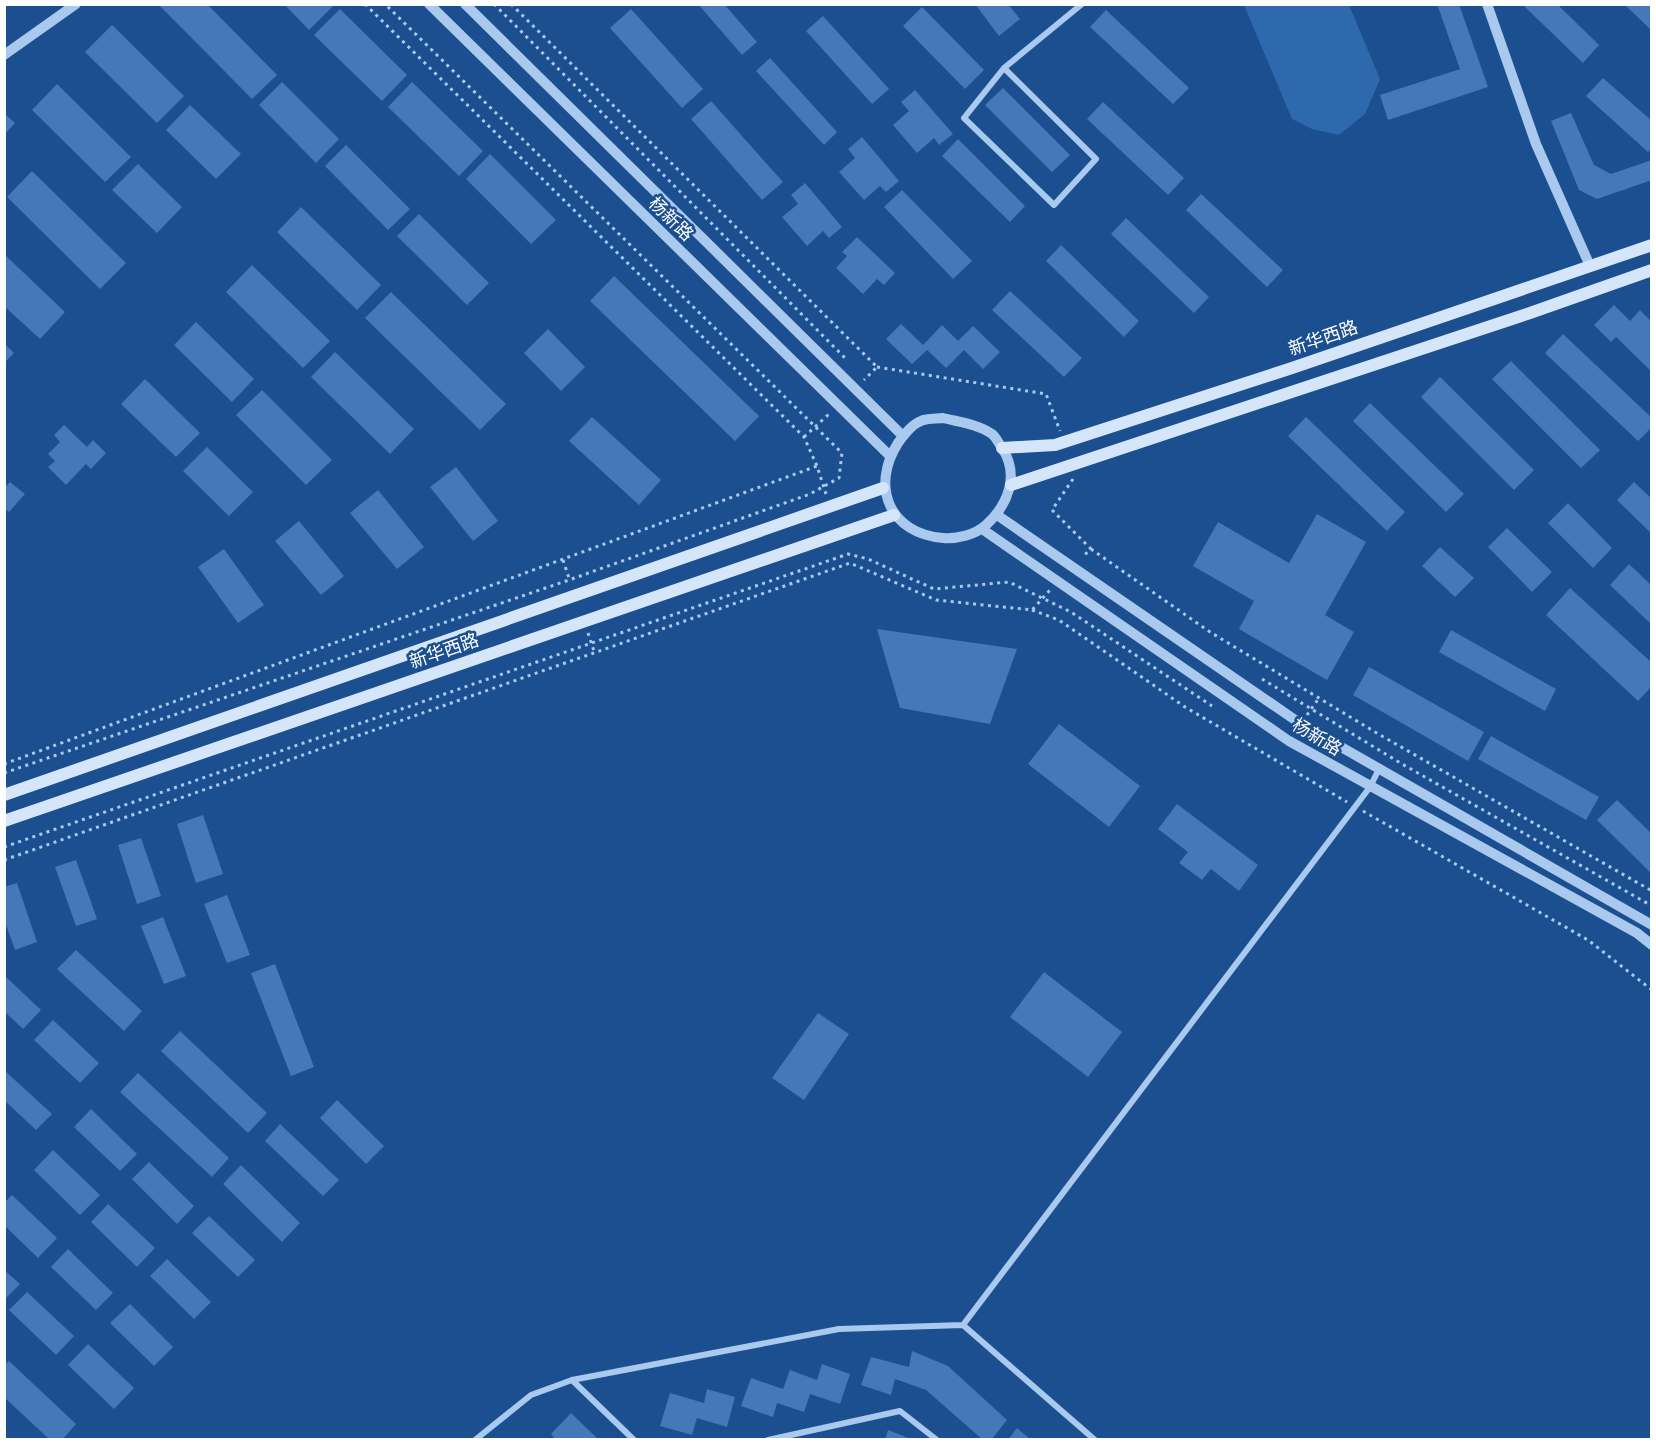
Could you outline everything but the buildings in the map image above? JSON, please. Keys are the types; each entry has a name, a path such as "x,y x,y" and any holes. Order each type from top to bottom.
{"main road":[{"name":"新华西路","path":"1002,448 1055,445 1652,244"},
{"path":"1011,485 1530,313 1652,270"},
{"name":"新华西路","path":"4,795 883,488"},
{"name":"新华西路","path":"4,821 894,514"}],"street":[{"path":"4,55 76,4"},
{"name":"杨新路","path":"429,4 890,456"},
{"name":"杨新路","path":"465,4 903,436"},
{"path":"1004,68 1096,159 1054,205 964,118 1004,68 1082,4"},
{"path":"1486,4 1536,144 1590,266"},
{"path":"944,418 993,434 1002,448 1008,457 1011,485 997,515 982,529 956,539 926,537 906,525 894,514 883,488 890,456 903,436 920,421 944,418"},
{"name":"杨新路","path":"997,515 1301,724 1380,767 1652,925"},
{"name":"杨新路","path":"982,529 1289,741 1637,933 1652,945"},
{"path":"963,1325 1370,787 1380,767"},
{"path":"475,1440 531,1395 572,1380 839,1329 963,1325 1095,1440"},
{"path":"572,1380 634,1440"},
{"path":"768,1440 900,1411 937,1440"}],"path":[{"path":"365,4 804,437 831,506"},
{"path":"4,773 569,580 810,494 839,477 842,453 385,4"},
{"path":"494,4 849,362"},
{"path":"511,4 877,368 855,389"},
{"path":"857,370 866,379"},
{"path":"804,437 838,405"},
{"path":"4,764 817,466"},
{"path":"4,860 850,563 840,533"},
{"path":"1091,549 1220,638 1375,732 1652,891"},
{"path":"4,847 848,554 868,559 934,589 1009,582 1044,596 1216,709"},
{"path":"1082,557 1091,563"},
{"path":"1032,610 1059,620 1185,707 1588,940 1652,990"},
{"path":"1252,673 1402,764 1652,906"}],"shaded area":[{"path":"1244,5 1349,5 1380,79 1365,114 1339,135 1312,129 1292,119"}]}
